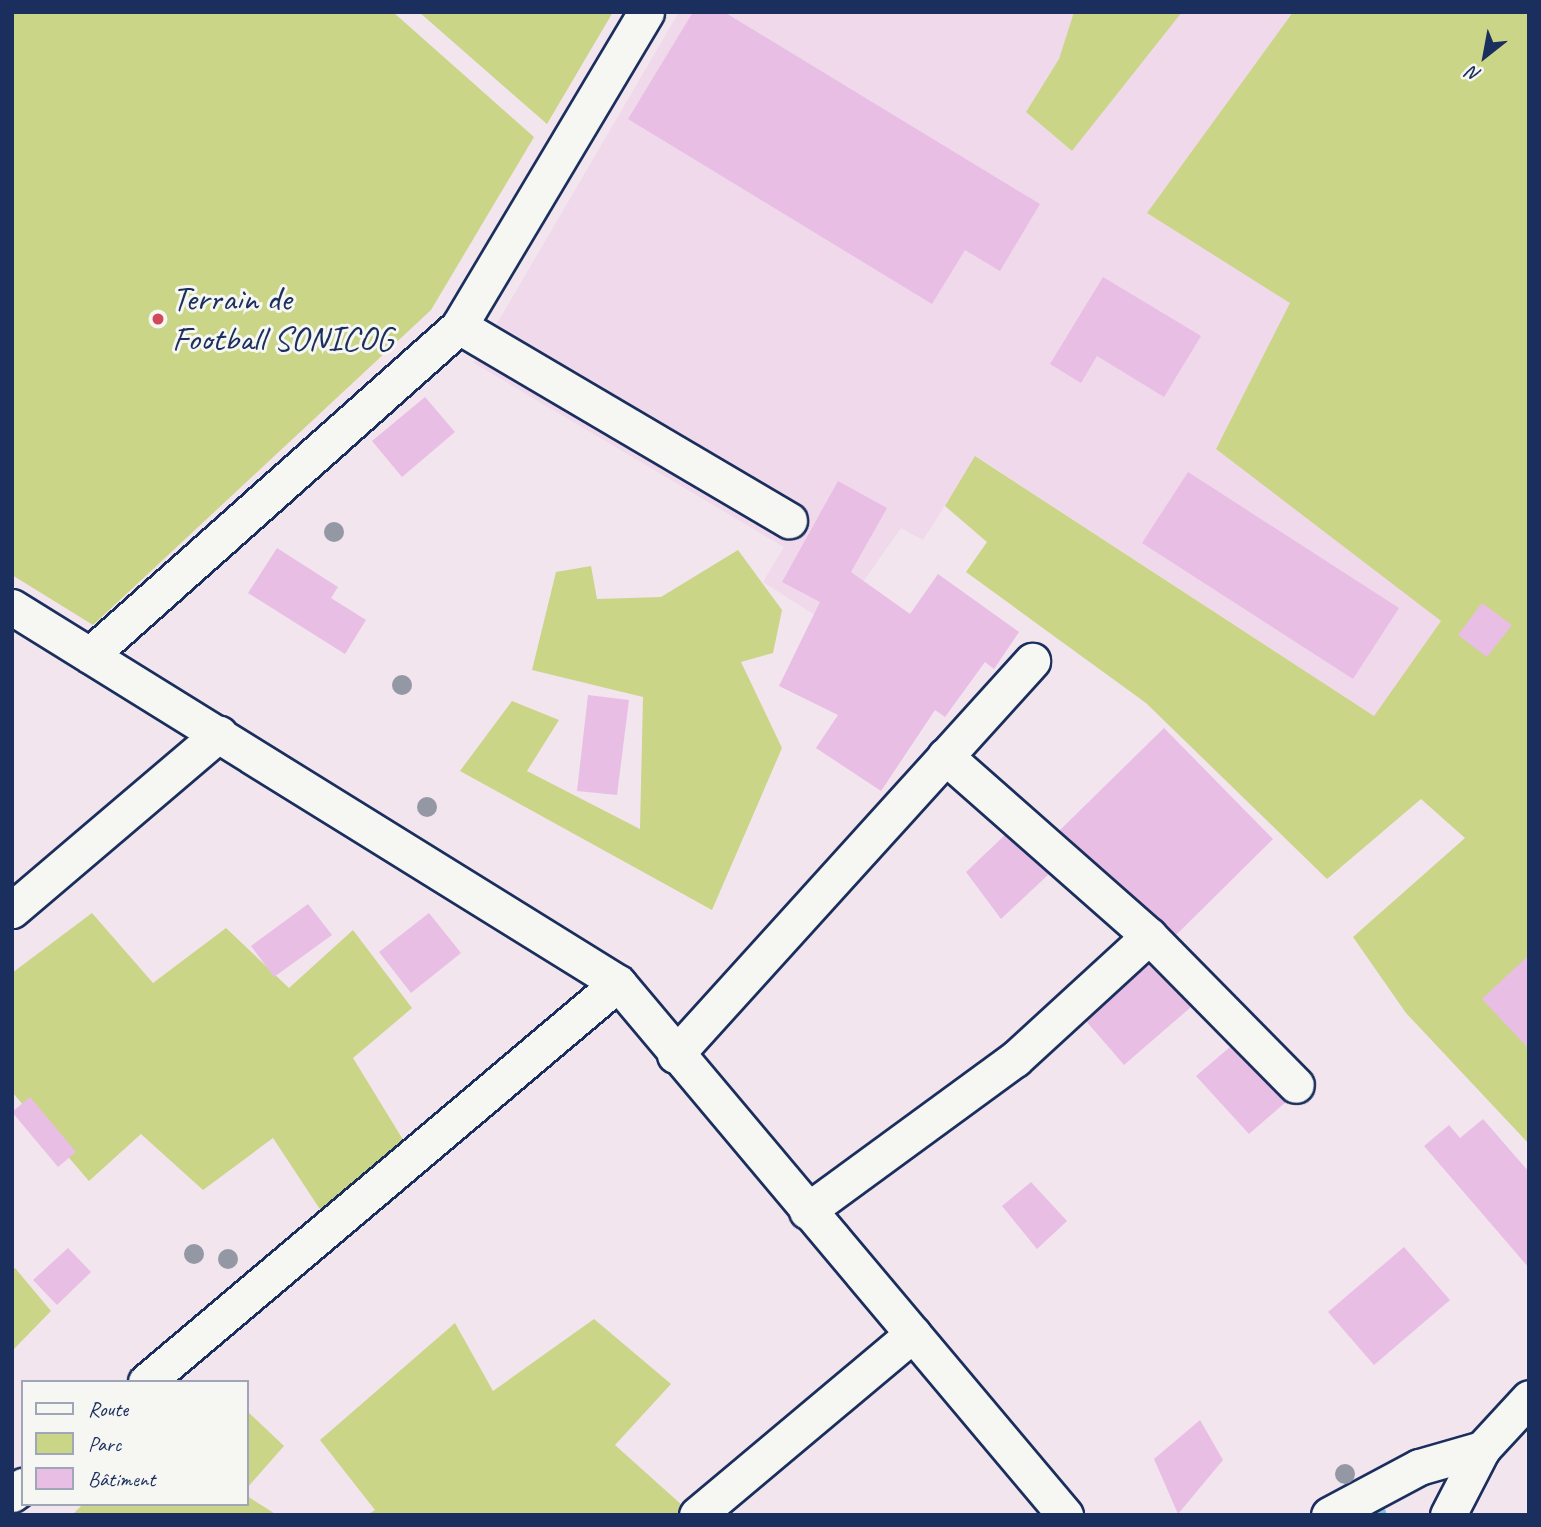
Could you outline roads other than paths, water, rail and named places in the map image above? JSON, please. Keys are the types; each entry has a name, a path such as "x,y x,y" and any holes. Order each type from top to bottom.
{"street":[{"path":"90,655 459,326 646,12"},
{"path":"459,326 789,520"},
{"path":"12,607 618,983 675,1055 1065,1515"},
{"path":"675,1055 1032,661"},
{"path":"12,910 219,734"},
{"path":"945,756 1149,936 1296,1085"},
{"path":"807,1211 1015,1059 1149,936"},
{"path":"148,1380 618,983"},
{"path":"697,1515 912,1334"},
{"path":"1448,1515 1482,1449 1529,1398"},
{"path":"1329,1515 1419,1467 1482,1449"}],"place":[{"name":"Terrain de Football SONICOG","path":"158,319"}]}
